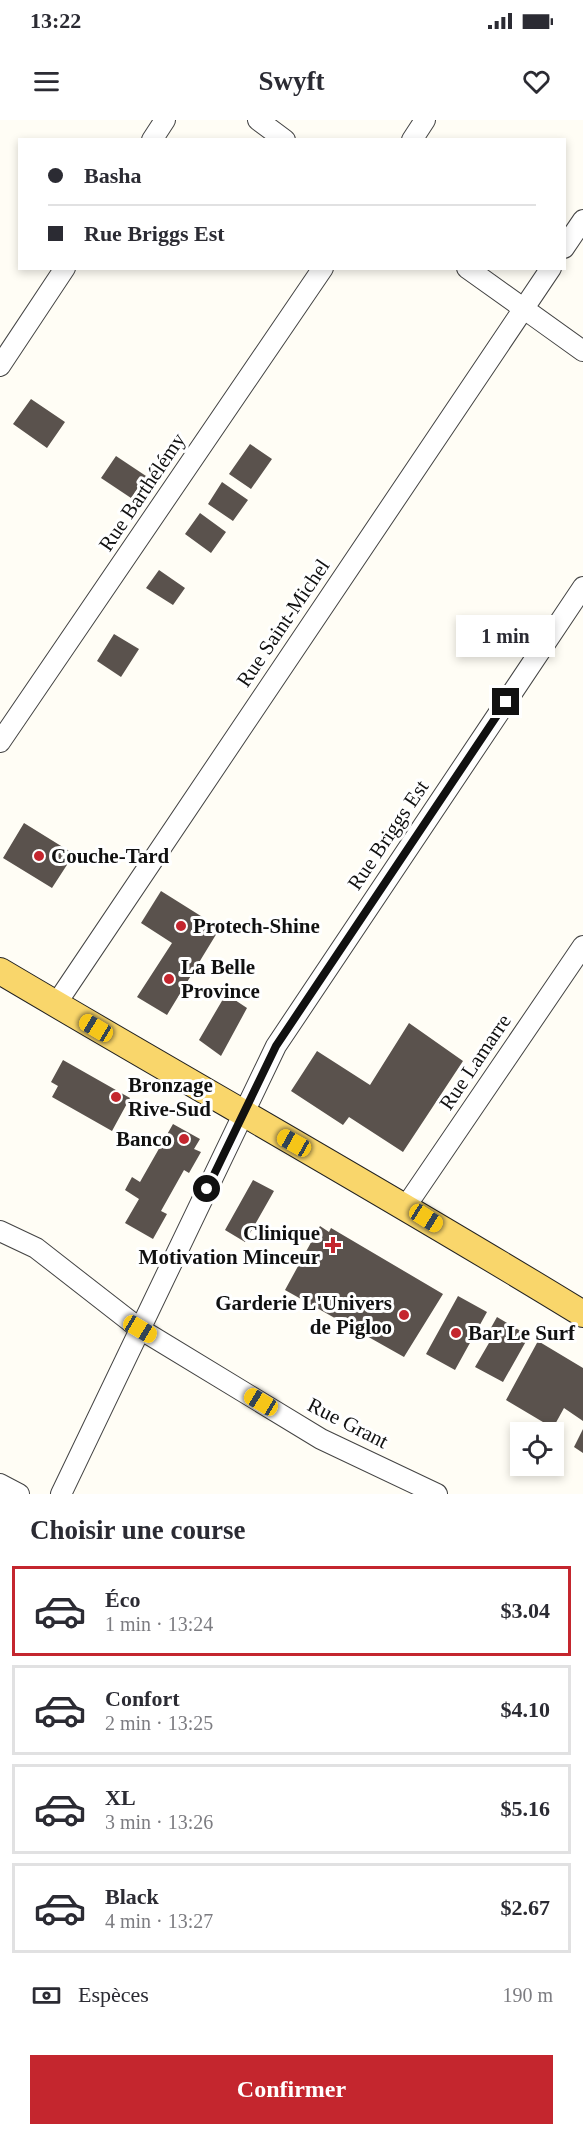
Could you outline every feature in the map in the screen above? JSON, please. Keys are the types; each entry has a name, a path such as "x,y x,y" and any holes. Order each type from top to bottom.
{"main road":[{"path":"0,971 242,1115 406,1206 583,1314"}],"street":[{"path":"153,138 165,120"},
{"path":"258,120 282,138"},
{"path":"413,138 425,120"},
{"path":"566,246 583,220"},
{"path":"0,366 64,270"},
{"name":"Rue Barthélémy","path":"0,742 322,270"},
{"path":"470,270 583,351"},
{"name":"Rue Saint-Michel","path":"56,1004 549,270"},
{"name":"Rue Briggs Est","path":"61,1494 276,1046 583,587"},
{"name":"Rue Lamarre","path":"406,1206 583,946"},
{"name":"Rue Grant","path":"0,1231 36,1248 140,1329 321,1439 437,1494"},
{"path":"0,1484 19,1494"}],"building":[{"path":"31,399 65,422 47,448 13,424"},
{"path":"250,444 272,459 251,489 229,474"},
{"path":"116,456 146,476 131,498 101,478"},
{"path":"222,482 248,500 233,521 208,504"},
{"path":"200,513 226,532 211,553 185,534"},
{"path":"159,570 185,588 173,605 146,588"},
{"path":"114,634 139,649 121,677 97,661"},
{"name":"Couche-Tard","path":"24,823 74,854 52,888 3,858"},
{"path":"161,891 220,928 167,1015 137,997 172,943 141,923"},
{"path":"226,994 247,1008 221,1056 199,1040"},
{"path":"409,1023 463,1061 403,1152 349,1117 343,1125 291,1091 317,1051 370,1085"},
{"path":"63,1060 130,1098 112,1131 52,1097 58,1086 51,1082"},
{"path":"173,1124 200,1139 194,1149 201,1152 189,1173 184,1170 161,1211 167,1214 153,1239 125,1223 139,1199 125,1190 132,1177 140,1182"},
{"path":"253,1180 274,1191 245,1242 225,1230"},
{"path":"320,1226 329,1232 331,1228 443,1294 404,1357 285,1290"},
{"name":"Bar Le Surf","path":"458,1296 487,1312 455,1370 426,1354"},
{"path":"497,1317 529,1336 503,1382 475,1367 493,1336 488,1333"},
{"path":"538,1341 583,1368 583,1421 564,1408 556,1422 543,1422 506,1400"},
{"path":"583,1429 583,1453 574,1447"}],"place":[{"name":"Couche-Tard","path":"39,856"},
{"name":"Protech-Shine","path":"181,926"},
{"name":"La Belle Province","path":"169,979"},
{"name":"Bronzage Rive-Sud","path":"116,1097"},
{"name":"Banco","path":"184,1139"},
{"name":"Clinique Motivation Minceur","path":"333,1245"},
{"name":"Garderie L'Univers de Pigloo","path":"404,1315"},
{"name":"Bar Le Surf","path":"456,1333"}],"route":[{"path":"207,1189 276,1046 506,702"}]}
